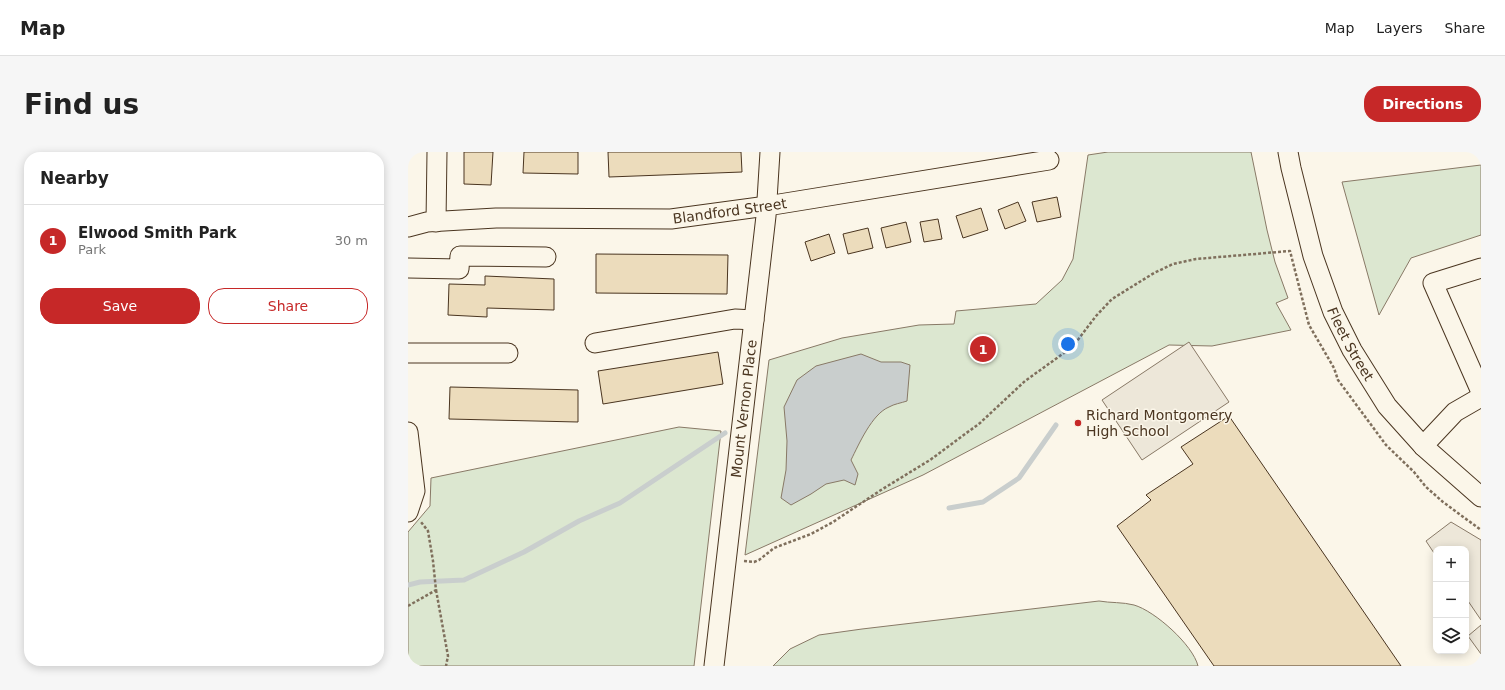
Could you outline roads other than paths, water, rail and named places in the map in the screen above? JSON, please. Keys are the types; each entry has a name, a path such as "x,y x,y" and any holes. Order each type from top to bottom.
{"street":[{"path":"436,222 438,152"},
{"name":"Mount Vernon Place","path":"714,666 767,206 770,152"},
{"name":"Fleet Street","path":"1288,152 1313,256 1333,312 1352,350 1387,406 1423,446 1481,497"},
{"name":"Blandford Street","path":"408,227 436,222 496,218 671,219 767,206 1049,160"},
{"path":"408,268 459,269 460,256 546,257"},
{"path":"1481,268 1433,283 1481,392"},
{"path":"595,343 735,319 754,320"},
{"path":"408,353 508,353"},
{"path":"1423,446 1455,412 1481,397"},
{"path":"408,432 415,491 408,512"}],"waterway":[{"path":"949,508 983,502 1019,478 1056,425"},
{"path":"408,585 420,582 464,580 524,552 579,521 620,503 725,433"}],"place":[{"name":"Elwood Smith Park","path":"983,349"},
{"name":"Richard Montgomery High School","path":"1078,423"}]}
